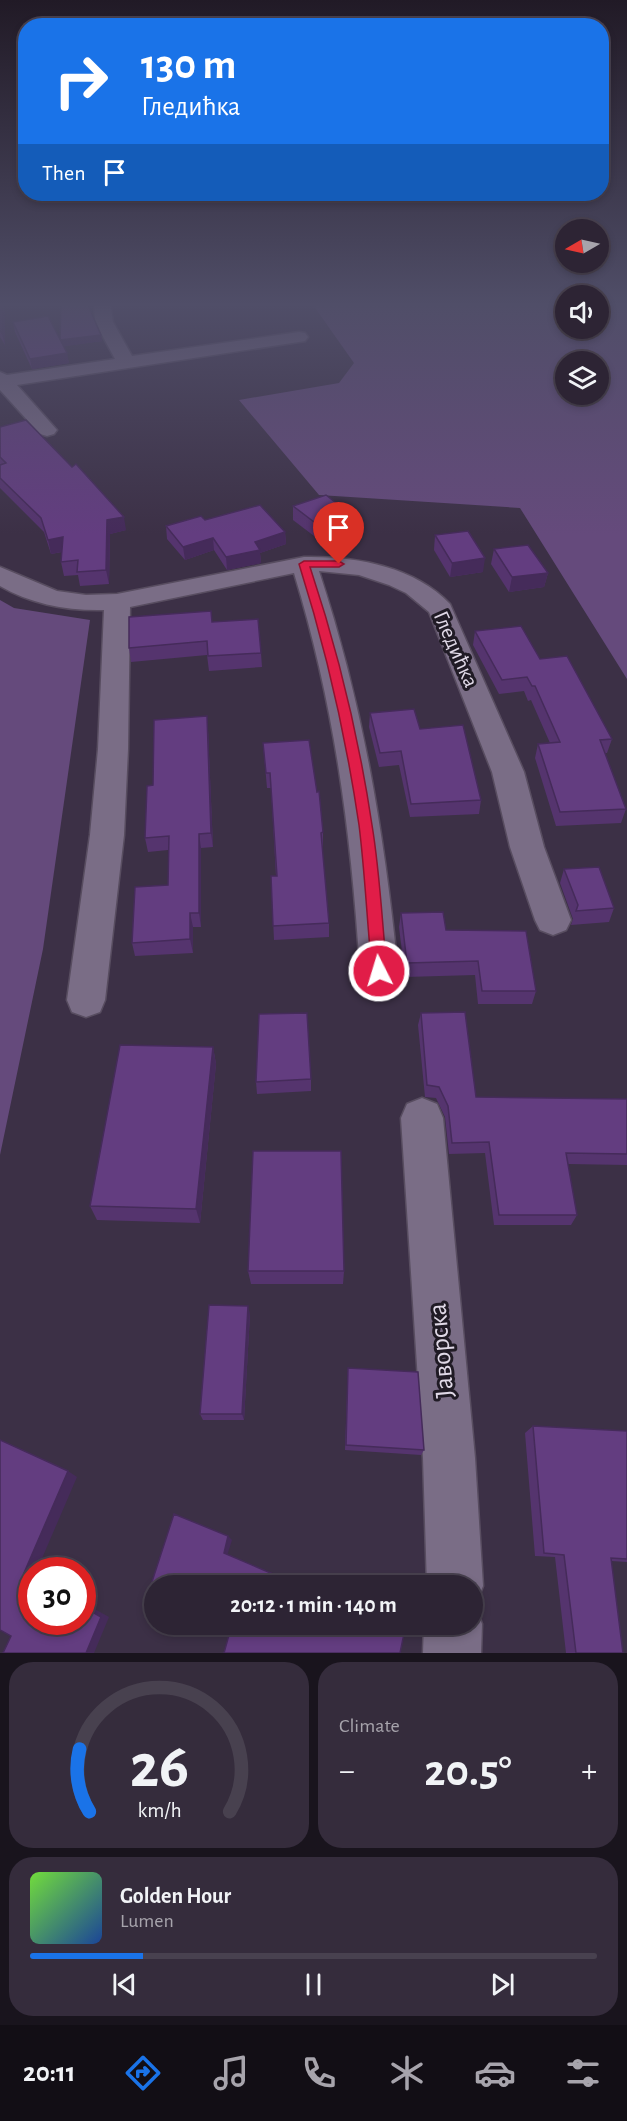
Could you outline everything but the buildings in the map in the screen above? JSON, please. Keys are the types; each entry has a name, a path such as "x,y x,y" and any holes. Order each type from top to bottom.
{"street":[{"path":"1,379 47,430"},
{"path":"304,564 318,606 352,744 366,828 379,971"},
{"name":"Гледићка","path":"0,575 39,594 60,601 97,604 117,602 304,564 339,564 376,573 423,592 441,609 508,772 527,847 553,920"},
{"path":"86,1000 107,835 113,749 117,602"},
{"name":"Јаворска","path":"422,1118 449,1458 454,1575"},
{"path":"452,1653 453,1635"}],"shaded area":[{"path":"342,379 555,379 555,405 609,405 609,379 627,379 627,679 520,508 319,495 239,400 339,383"},
{"path":"0,600 14,608 90,620 43,949 0,1155"}],"route":[{"path":"339,564 304,564 318,606 352,744 366,828 379,971"}]}
